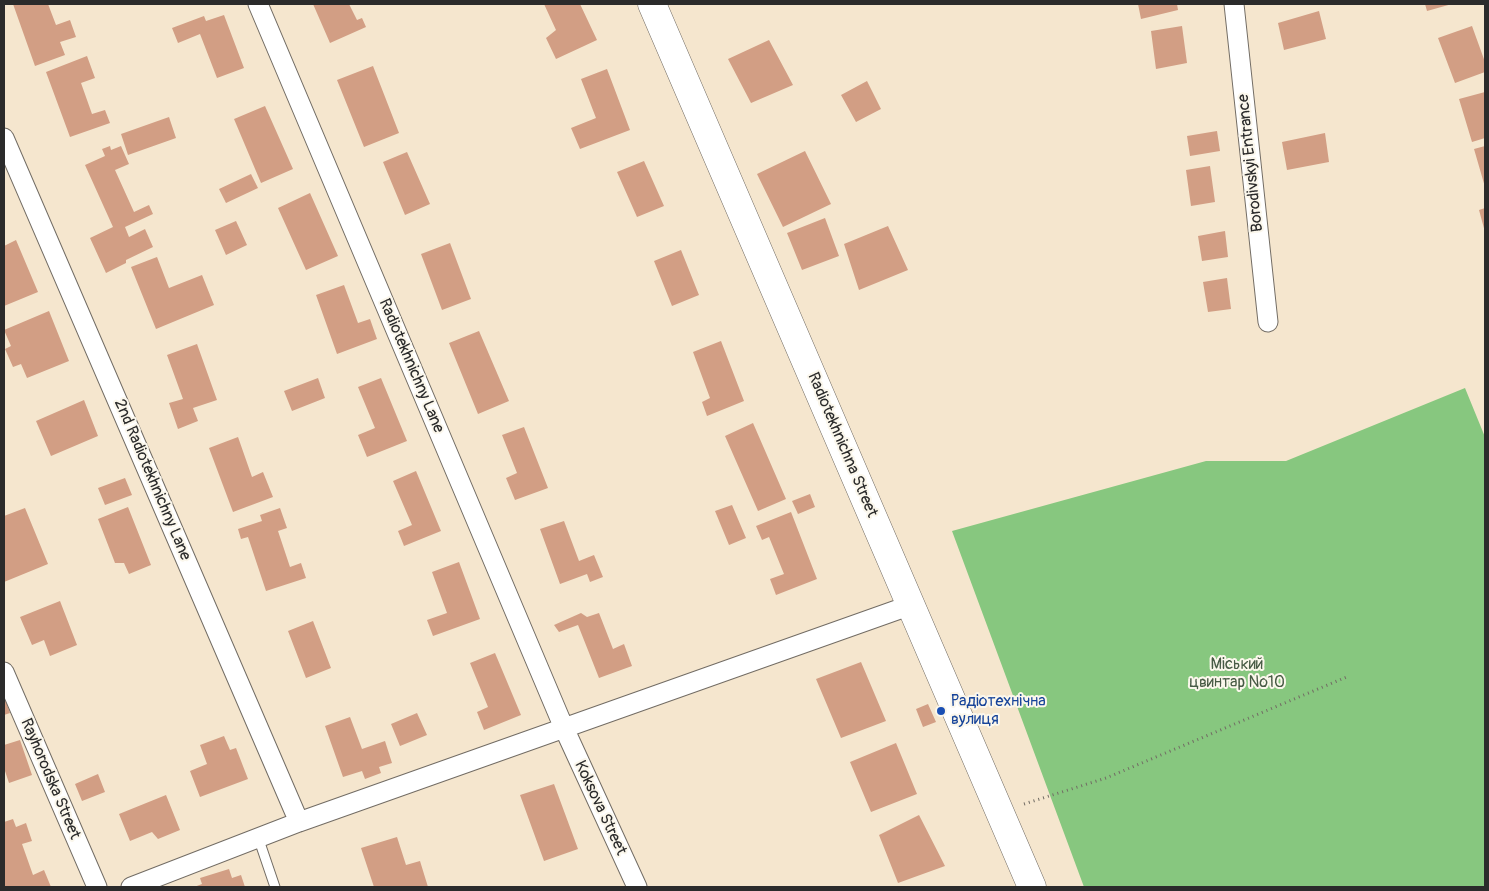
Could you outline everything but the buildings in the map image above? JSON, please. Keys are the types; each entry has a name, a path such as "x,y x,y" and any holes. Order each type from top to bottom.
{"main road":[{"name":"Radiotekhnichna Street","path":"652,4 1032,887"}],"street":[{"name":"Radiotekhnichny Lane","path":"258,4 564,728"},
{"name":"Borodivskyi Entrance","path":"1234,4 1268,322"},
{"name":"2nd Radiotekhnichny Lane","path":"4,138 299,822"},
{"path":"131,887 299,822 911,605"},
{"name":"Rayhorodska Street","path":"4,672 97,887"},
{"name":"Koksova Street","path":"564,728 637,887"}],"lane":[{"path":"258,837 275,887"}],"path":[{"path":"999,811 1106,778 1349,676"}],"green space":[{"name":"Міський цвинтар №10","path":"1465,388 1485,437 1485,887 1084,887 952,531 1206,461 1286,461"}],"place":[{"name":"Радіотехнічна вулиця","path":"941,711"}]}
